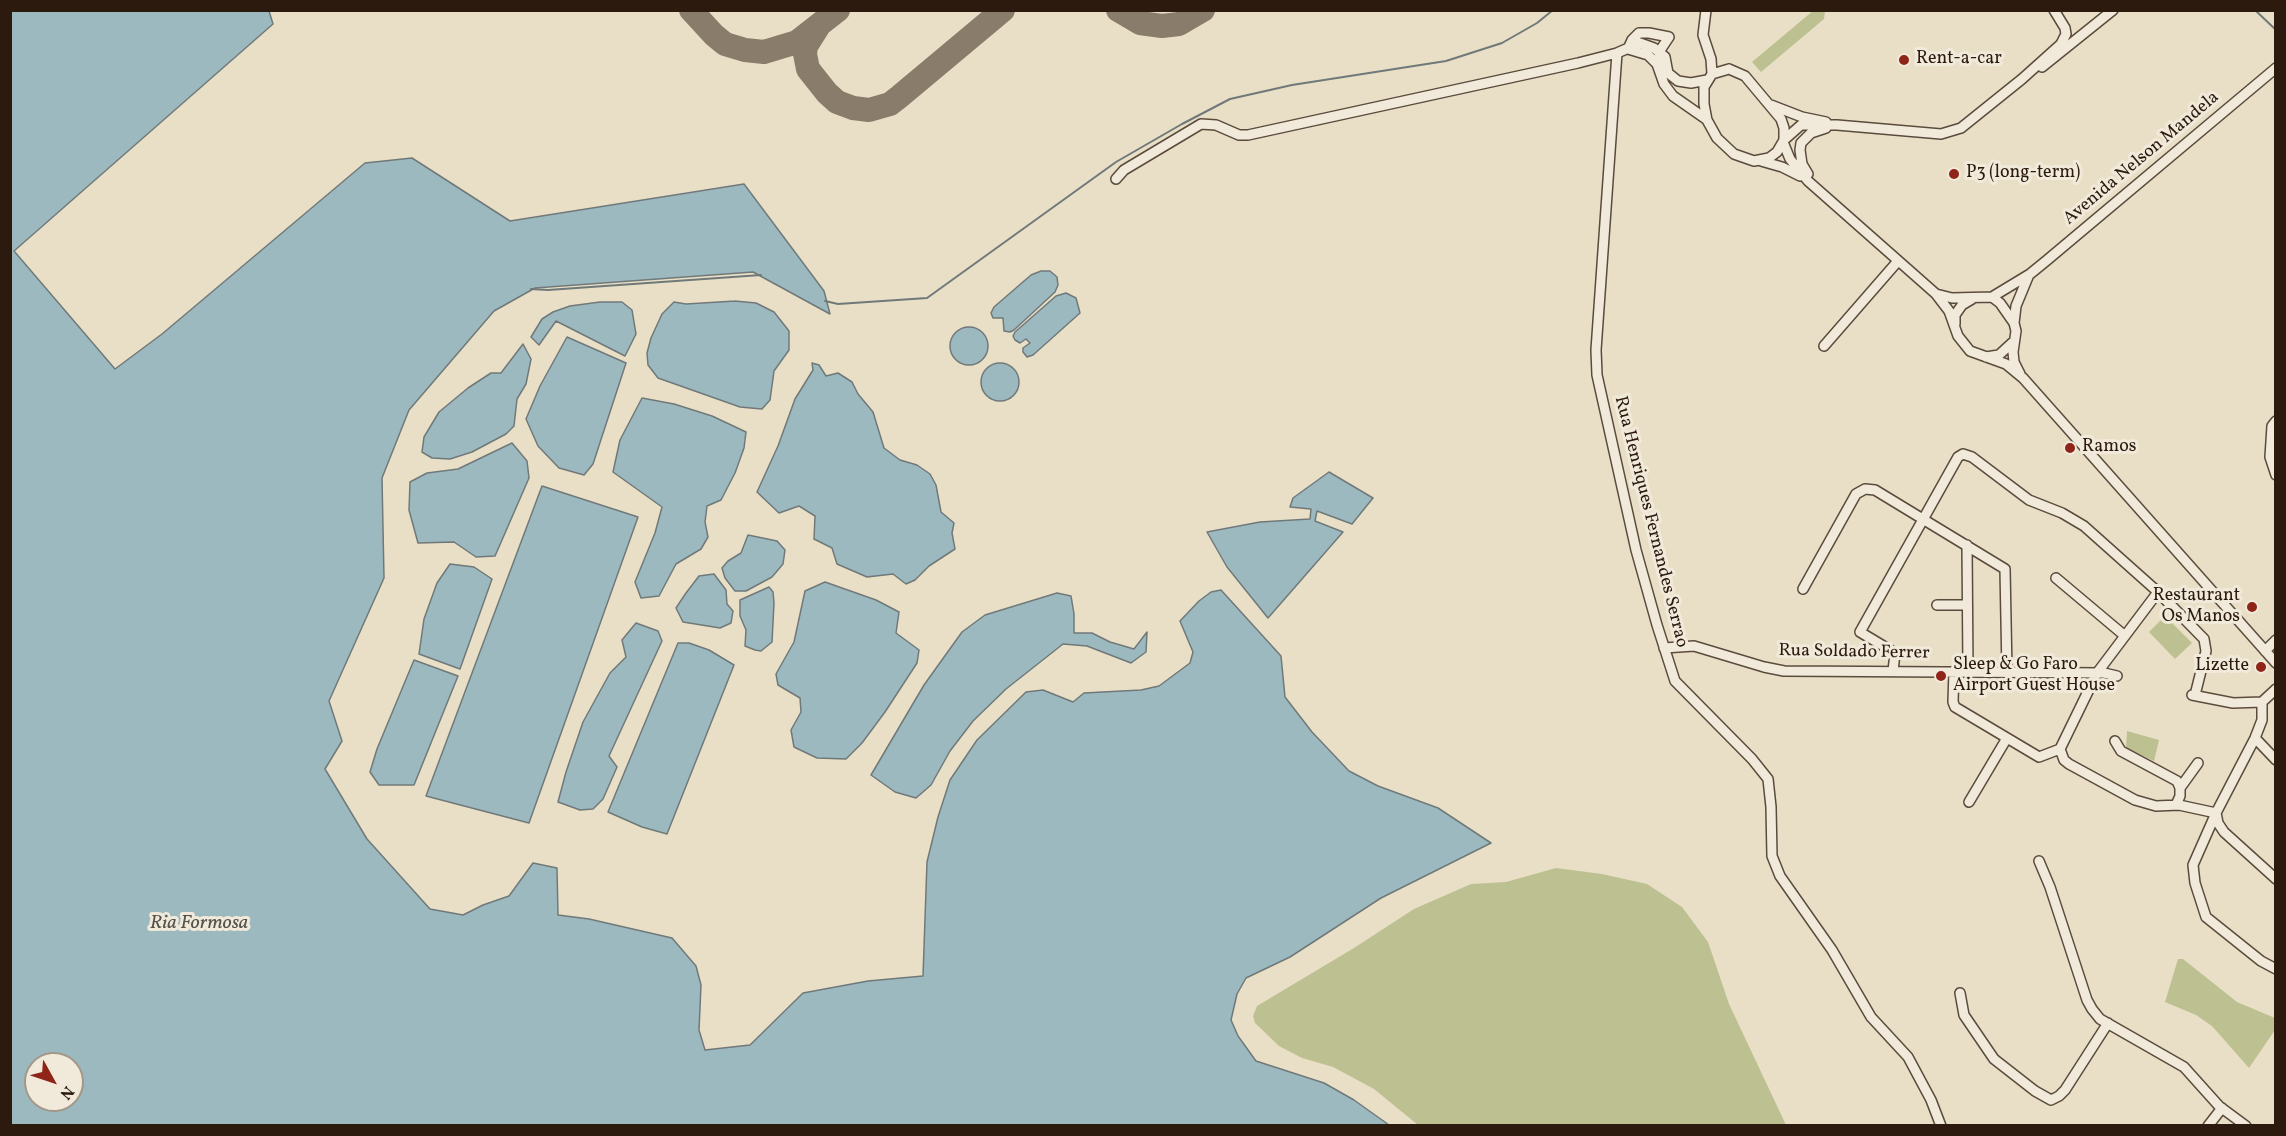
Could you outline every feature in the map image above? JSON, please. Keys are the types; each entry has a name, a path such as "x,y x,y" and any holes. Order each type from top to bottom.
{"street":[{"path":"1706,10 1703,35 1711,59 1710,77 1703,94 1707,120 1717,138 1734,154 1744,159 1782,167 1808,181"},
{"path":"1761,161 1777,152 1783,141 1802,125 1837,125 1931,133 1951,132 1970,123 2022,80 2064,40 2065,28 2055,10"},
{"path":"2022,80 2050,62 2113,10"},
{"path":"1628,49 1632,40 1640,33 1664,36 1658,64 1661,78 1669,92 1707,120"},
{"path":"1116,180 1124,170 1201,124 1216,125 1239,135 1248,135 1474,87 1617,53 1640,43 1665,57 1668,73 1678,81 1691,83 1729,69 1739,71 1781,118 1784,128 1783,141 1790,159 1808,181 1936,294 1949,311 1963,344 1970,351 2006,364 2023,378 2276,663"},
{"path":"1628,49 1648,55 1658,64"},
{"name":"Rua Henriques Fernandes Serrao","path":"1617,53 1596,350 1597,375 1636,550 1664,648 1675,681 1752,759 1768,779 1772,856 1780,876 1832,950 1871,1017 1908,1057 1931,1100 1941,1125"},
{"name":"Avenida Nelson Mandela","path":"1992,297 2030,274 2276,68"},
{"path":"1770,105 1802,117 1837,125"},
{"path":"1820,191 1802,164 1800,150 1805,137 1837,125"},
{"path":"1824,346 1898,261"},
{"path":"2014,323 2022,287 2030,274"},
{"path":"1936,294 1972,299 1992,297 2006,309 2016,331 2012,344 2014,362 2023,378"},
{"path":"1955,324 1955,315 1962,305 1972,299"},
{"path":"1983,357 1998,355 2012,344"},
{"path":"2276,421 2272,426 2270,457 2276,475"},
{"path":"1893,671 1895,653 1860,632 1958,456 1964,454 1972,457 2029,500 2075,519 2158,592 2204,639 2206,651 2194,695 2233,703 2262,702 2276,689"},
{"path":"1803,589 1856,494 1865,489 1875,490 2005,569 2007,672"},
{"path":"1967,545 1968,671"},
{"path":"2056,578 2125,636"},
{"path":"1954,671 1954,707 2039,757 2060,749 2097,673 2158,592"},
{"path":"1937,605 1967,604"},
{"path":"2265,651 2276,640"},
{"name":"Rua Soldado Ferrer","path":"1664,648 1694,646 1784,671 1968,671 2097,673 2117,676"},
{"path":"2262,702 2262,720 2255,738 2216,813 2193,865 2195,883 2206,916 2260,961 2276,969"},
{"path":"1969,802 2007,738"},
{"path":"2255,738 2276,760"},
{"path":"2115,741 2121,751 2177,781 2180,796 2176,805"},
{"path":"2060,749 2064,760 2069,764 2135,800 2156,806 2176,805 2216,813"},
{"path":"2180,788 2198,763"},
{"path":"2216,813 2224,832 2276,879"},
{"path":"2039,861 2087,1000 2100,1018 2184,1067 2222,1108 2247,1125"},
{"path":"1960,993 1964,1015 1994,1059 2050,1100 2065,1090 2108,1023"},
{"path":"2208,1125 2222,1108"}],"green space":[{"path":"1814,10 1825,11 1824,19 1761,72 1752,62"},
{"path":"2165,616 2192,643 2175,659 2149,632"},
{"path":"2127,731 2159,740 2154,761 2126,748"},
{"path":"1556,868 1602,874 1647,884 1682,907 1708,942 1729,1004 1786,1125 1418,1125 1374,1089 1333,1067 1302,1058 1279,1046 1255,1023 1253,1016 1257,1006 1414,909 1471,884 1506,882"},
{"path":"2178,959 2183,959 2237,1002 2275,1018 2275,1030 2249,1068 2212,1026 2196,1015 2165,1002"}],"water":[{"name":"Ria Formosa","path":"10,11 269,11 273,24 14,251 115,369 162,334 365,163 412,158 510,221 744,184 824,291 830,314 753,272 535,288 494,311 409,410 382,478 384,578 329,701 342,741 325,769 367,839 430,909 463,915 509,896 533,863 557,868 558,915 589,919 672,938 696,966 701,985 699,1030 705,1050 750,1045 803,993 868,981 923,976 927,862 950,780 977,740 1026,692 1043,690 1073,702 1084,693 1141,690 1159,686 1190,663 1193,652 1180,621 1199,601 1211,592 1221,590 1281,656 1285,697 1312,732 1349,771 1378,786 1438,808 1491,843 1381,898 1290,957 1246,978 1237,994 1231,1020 1238,1036 1256,1061 1324,1083 1354,1100 1389,1125 11,1125"},
{"path":"1041,271 1050,271 1057,277 1058,285 1055,292 1014,330 1004,331 1003,318 993,318 991,313 994,307 1031,275"},
{"path":"1066,293 1076,298 1080,313 1033,355 1027,357 1023,348 1030,343 1026,339 1020,343 1015,340 1013,336 1015,332 1056,296"},
{"path":"735,301 756,303 774,312 789,331 789,350 774,371 770,400 762,409 740,407 658,378 648,365 647,353 651,338 662,314 674,302 686,304"},
{"path":"622,302 632,310 636,334 625,356 556,321 539,345 531,337 542,319 553,312 570,306"},
{"path":"969,327 983,332 988,346 983,360 969,365 955,360 950,346 955,332"},
{"path":"567,337 626,363 593,464 584,475 559,468 538,446 526,419 540,386"},
{"path":"523,344 531,359 526,384 517,399 514,426 506,434 472,452 450,459 432,458 422,452 424,437 439,412 468,388 491,373 501,373"},
{"path":"812,363 819,365 826,376 838,373 852,382 858,394 873,412 884,448 900,460 917,465 930,474 936,485 941,512 954,523 952,533 955,549 929,566 915,580 906,584 893,574 867,577 837,564 832,548 814,539 815,516 799,506 779,513 757,492 778,446 795,399 813,370"},
{"path":"1000,363 1013,369 1019,382 1013,395 1000,401 987,395 981,382 987,369"},
{"path":"642,398 674,404 712,416 746,432 744,448 735,473 721,500 707,506 705,522 708,537 701,549 676,564 659,596 641,598 635,582 655,533 662,507 613,472 620,440"},
{"path":"512,443 527,461 529,478 495,556 476,557 454,542 418,543 409,510 410,482 427,473 458,469"},
{"path":"1329,472 1373,498 1352,524 1317,511 1315,521 1343,532 1268,618 1227,567 1207,532 1260,522 1310,519 1311,509 1290,507 1293,498"},
{"path":"542,486 638,517 529,823 426,796"},
{"path":"748,535 777,541 785,550 783,564 772,577 746,591 735,591 725,578 722,568 741,553"},
{"path":"450,564 474,567 492,579 460,669 419,654 424,619 437,583"},
{"path":"714,574 726,590 727,604 733,611 731,623 720,628 683,622 676,608 699,576"},
{"path":"825,582 876,600 899,612 896,633 919,650 917,663 885,712 862,743 846,759 817,758 794,747 791,730 801,712 800,698 778,685 776,674 794,642 805,591"},
{"path":"769,587 773,592 774,603 772,642 761,651 755,650 745,646 746,630 740,616 740,600"},
{"path":"1057,593 1071,596 1074,633 1092,633 1110,642 1134,649 1147,632 1146,652 1131,663 1087,646 1063,644 1006,689 973,721 950,751 931,785 916,798 895,792 871,775 924,685 962,632 985,615"},
{"path":"636,623 658,631 662,641 609,756 617,767 603,799 593,809 580,810 558,802 583,722 610,673 626,657 622,640"},
{"path":"678,643 689,643 709,650 734,665 667,834 642,827 608,812"},
{"path":"414,660 458,676 414,785 379,785 370,772 377,749"}],"waterway":[{"path":"825,301 838,304 927,298 1116,162 1230,99 1292,85 1446,61 1502,43 1537,23 1553,10"},
{"path":"2255,10 2276,30"},
{"path":"531,289 548,290 761,275"}],"taxiway":[{"path":"691,10 725,44 745,50 764,52 797,42 838,10"},
{"path":"818,27 806,46 808,69 837,102 853,108 869,110 890,104 1003,10"},
{"path":"1118,10 1140,23 1162,26 1179,24 1203,10"}],"place":[{"name":"Rent-a-car","path":"1904,60"},
{"name":"P3 (long-term)","path":"1954,174"},
{"name":"Ramos","path":"2070,448"},
{"name":"Restaurant Os Manos","path":"2252,607"},
{"name":"Lizette","path":"2261,667"},
{"name":"Sleep & Go Faro Airport Guest House","path":"1941,676"}]}
